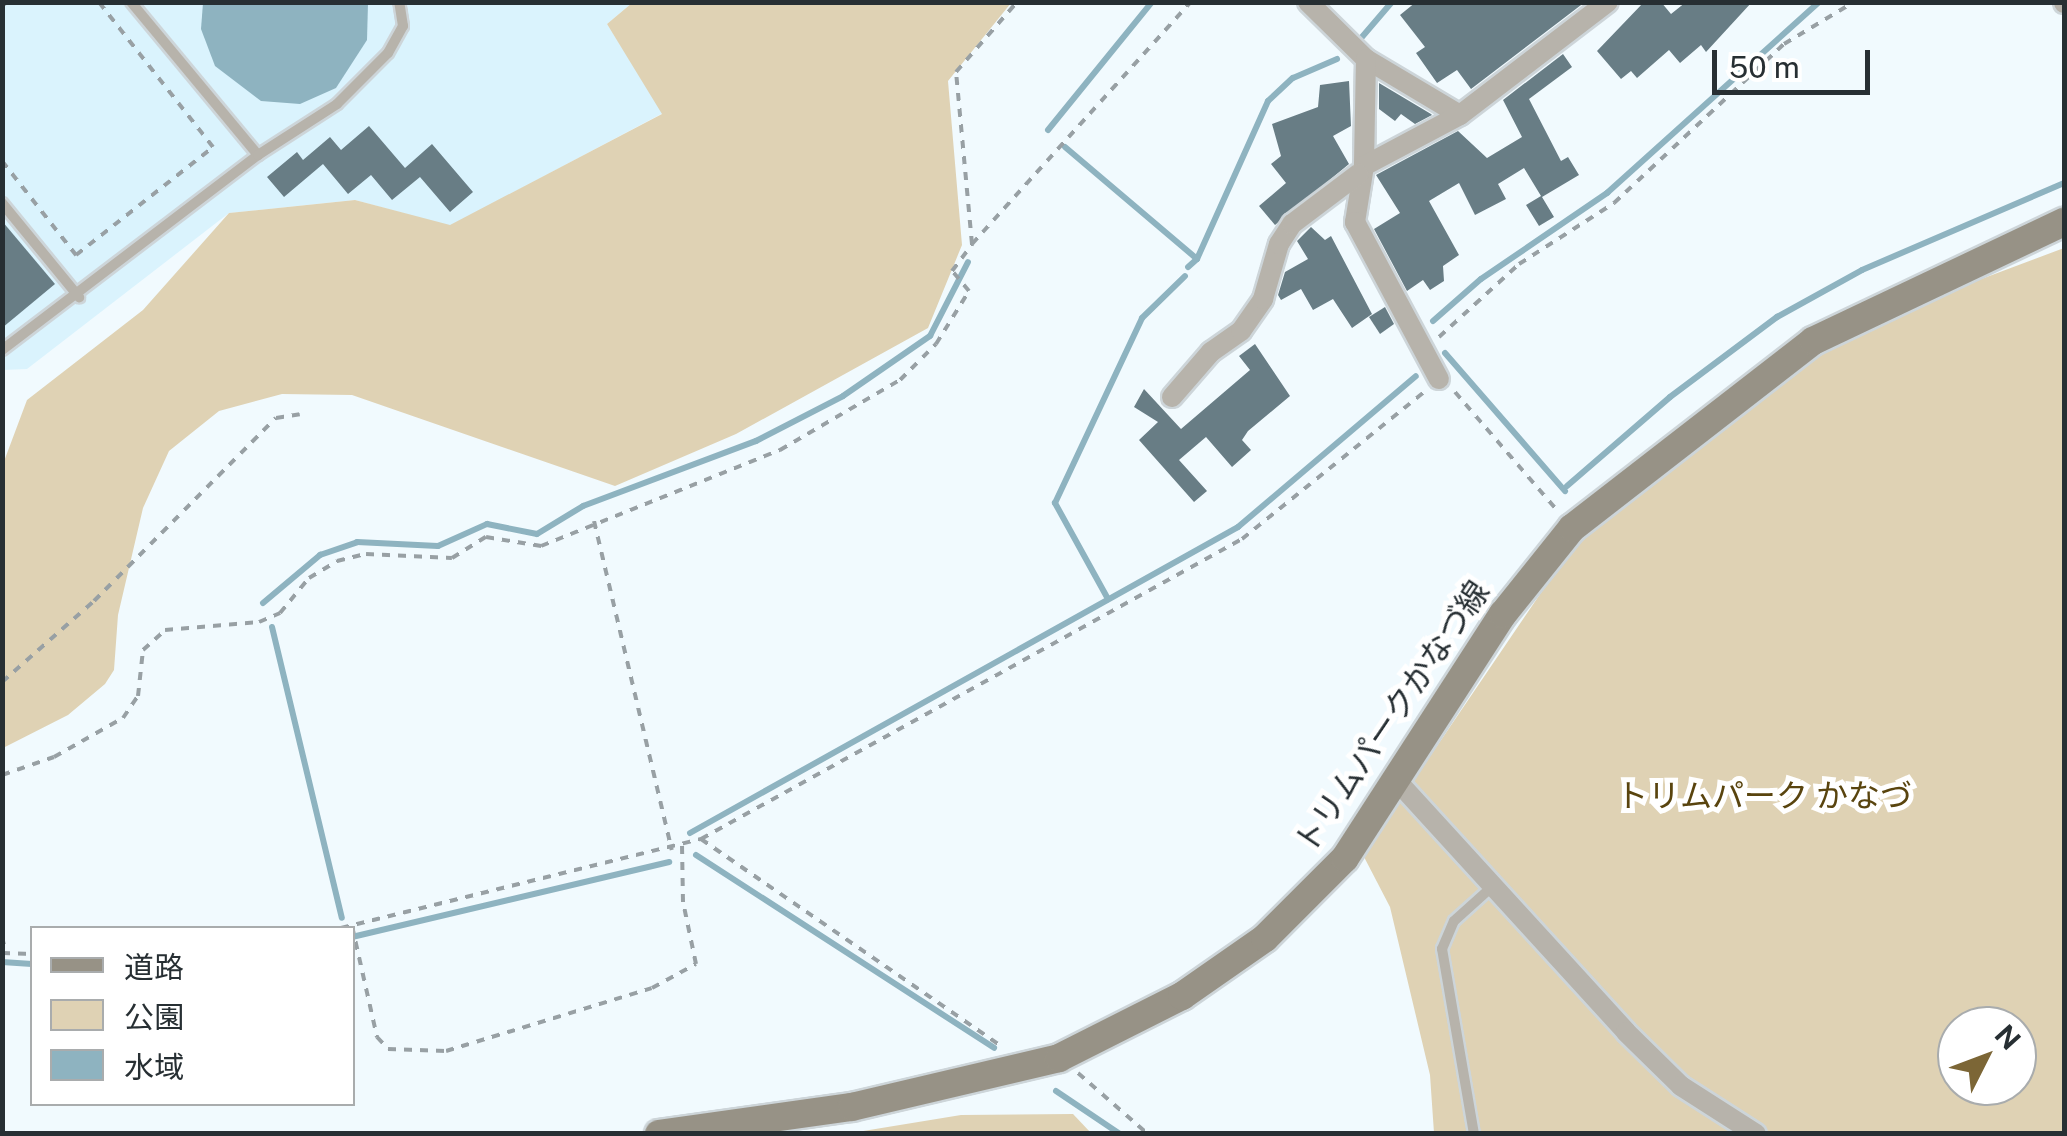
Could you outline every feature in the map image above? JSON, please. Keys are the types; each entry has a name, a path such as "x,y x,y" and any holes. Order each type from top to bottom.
{"main road":[{"name":"トリムパークかなづ線","path":"660,1134 852,1107 1059,1058 1182,996 1265,938 1345,858 1398,782 1503,614 1572,528 1813,341 2064,222"}],"street":[{"path":"1308,2 1366,58 1460,115"},
{"path":"1172,397 1211,352 1242,330 1263,298 1279,244 1292,224 1361,170 1460,115 1608,2"},
{"path":"1366,58 1355,222 1362,243 1445,384"},
{"path":"1398,782 1681,1086 1756,1134"}],"lane":[{"path":"132,2 258,155"},
{"path":"2,350 79,296 258,155 337,104 388,53 404,26 399,2"},
{"path":"2,203 79,296"},
{"path":"1474,1134 1442,949 1454,921 1494,884"}],"path":[{"path":"2,161 76,255 213,147 100,2"},
{"path":"972,244 956,72 1017,2"},
{"path":"2,775 54,758 123,718 138,696 142,650 165,630 259,622 280,613 309,578 338,560 366,554 452,558 486,537 541,546 780,450 900,380 936,344 969,291 952,270 972,244 1191,2"},
{"path":"1434,342 1519,264 1614,203 1784,44 1854,2"},
{"path":"352,926 672,850 702,839 1242,539 1445,384 1572,528"},
{"path":"2,682 94,601 276,418 300,414"},
{"path":"594,522 672,850"},
{"path":"702,839 1027,1064"},
{"path":"355,939 377,1037 388,1049 446,1051 652,988 696,964 684,902 682,846"},
{"path":"2,937 4,953 30,954"},
{"path":"1059,1058 1148,1134"}],"shaded area":[{"path":"3,3 632,3 607,24 663,113 450,226 355,200 229,213 27,369 3,370"}],"green space":[{"path":"632,3 1011,3 948,81 962,245 928,328 736,434 615,486 352,395 282,394 219,411 169,451 143,508 118,615 114,670 105,684 68,715 3,748 3,464 27,400 143,310 229,213 355,200 450,225 662,114 607,24"},
{"name":"トリムパーク かなづ","path":"2064,248 2064,1133 1434,1133 1430,1075 1390,907 1363,855 1574,544 1823,349 1880,317"},
{"path":"1073,1114 1091,1133 851,1133 961,1115"}],"water":[{"path":"203,3 368,3 367,40 336,88 300,104 261,101 215,66 201,29"}],"building":[{"path":"1416,2 1585,2 1471,89 1457,70 1437,83 1416,53 1425,47 1400,15"},
{"path":"1644,2 1661,2 1671,14 1686,2 1752,2 1706,52 1701,45 1680,63 1669,50 1637,78 1631,71 1621,79 1597,51"},
{"path":"1563,54 1572,67 1529,99 1561,161 1568,157 1579,175 1542,197 1554,217 1539,226 1526,205 1541,196 1524,168 1498,184 1506,199 1475,215 1459,183 1429,201 1459,255 1443,266 1444,281 1430,290 1423,280 1407,291 1374,229 1400,213 1376,175 1458,131 1487,158 1522,137 1503,100"},
{"path":"1349,81 1351,126 1333,136 1349,164 1275,225 1259,206 1286,183 1271,164 1281,156 1272,124 1318,107 1320,85"},
{"path":"1379,83 1432,115 1415,124 1401,114 1395,121 1379,109"},
{"path":"369,126 405,168 432,144 473,192 450,212 420,177 392,200 371,175 348,194 323,164 284,197 267,177 297,152 303,160 330,137 341,150"},
{"path":"2,221 55,284 2,328"},
{"path":"1311,227 1325,240 1331,236 1372,314 1352,328 1333,299 1313,310 1301,289 1281,300 1278,295 1285,272 1308,259 1297,241"},
{"path":"1385,307 1394,324 1380,334 1369,317"},
{"path":"1255,344 1290,396 1248,431 1242,440 1251,450 1232,467 1206,437 1179,460 1207,491 1194,502 1139,440 1158,422 1134,407 1144,389 1181,429 1250,370 1239,356"}],"waterway":[{"path":"1048,130 1152,2"},
{"path":"1362,37 1392,2"},
{"path":"1433,321 1481,279 1607,193 1819,2"},
{"path":"1197,259 1268,101 1293,78 1337,59"},
{"path":"1065,147 1197,259 1188,267"},
{"path":"1567,486 1670,397 1777,317 1862,270 2064,183"},
{"path":"263,603 320,555 357,542 438,546 487,524 537,534 583,506 756,441 843,396 930,336 968,262"},
{"path":"1108,599 1055,503 1142,318 1185,276"},
{"path":"1445,353 1565,491"},
{"path":"690,833 1238,527 1416,376"},
{"path":"272,627 342,918"},
{"path":"696,855 994,1048"},
{"path":"355,936 669,862"},
{"path":"2,962 30,964"},
{"path":"1056,1091 1120,1134"}]}
